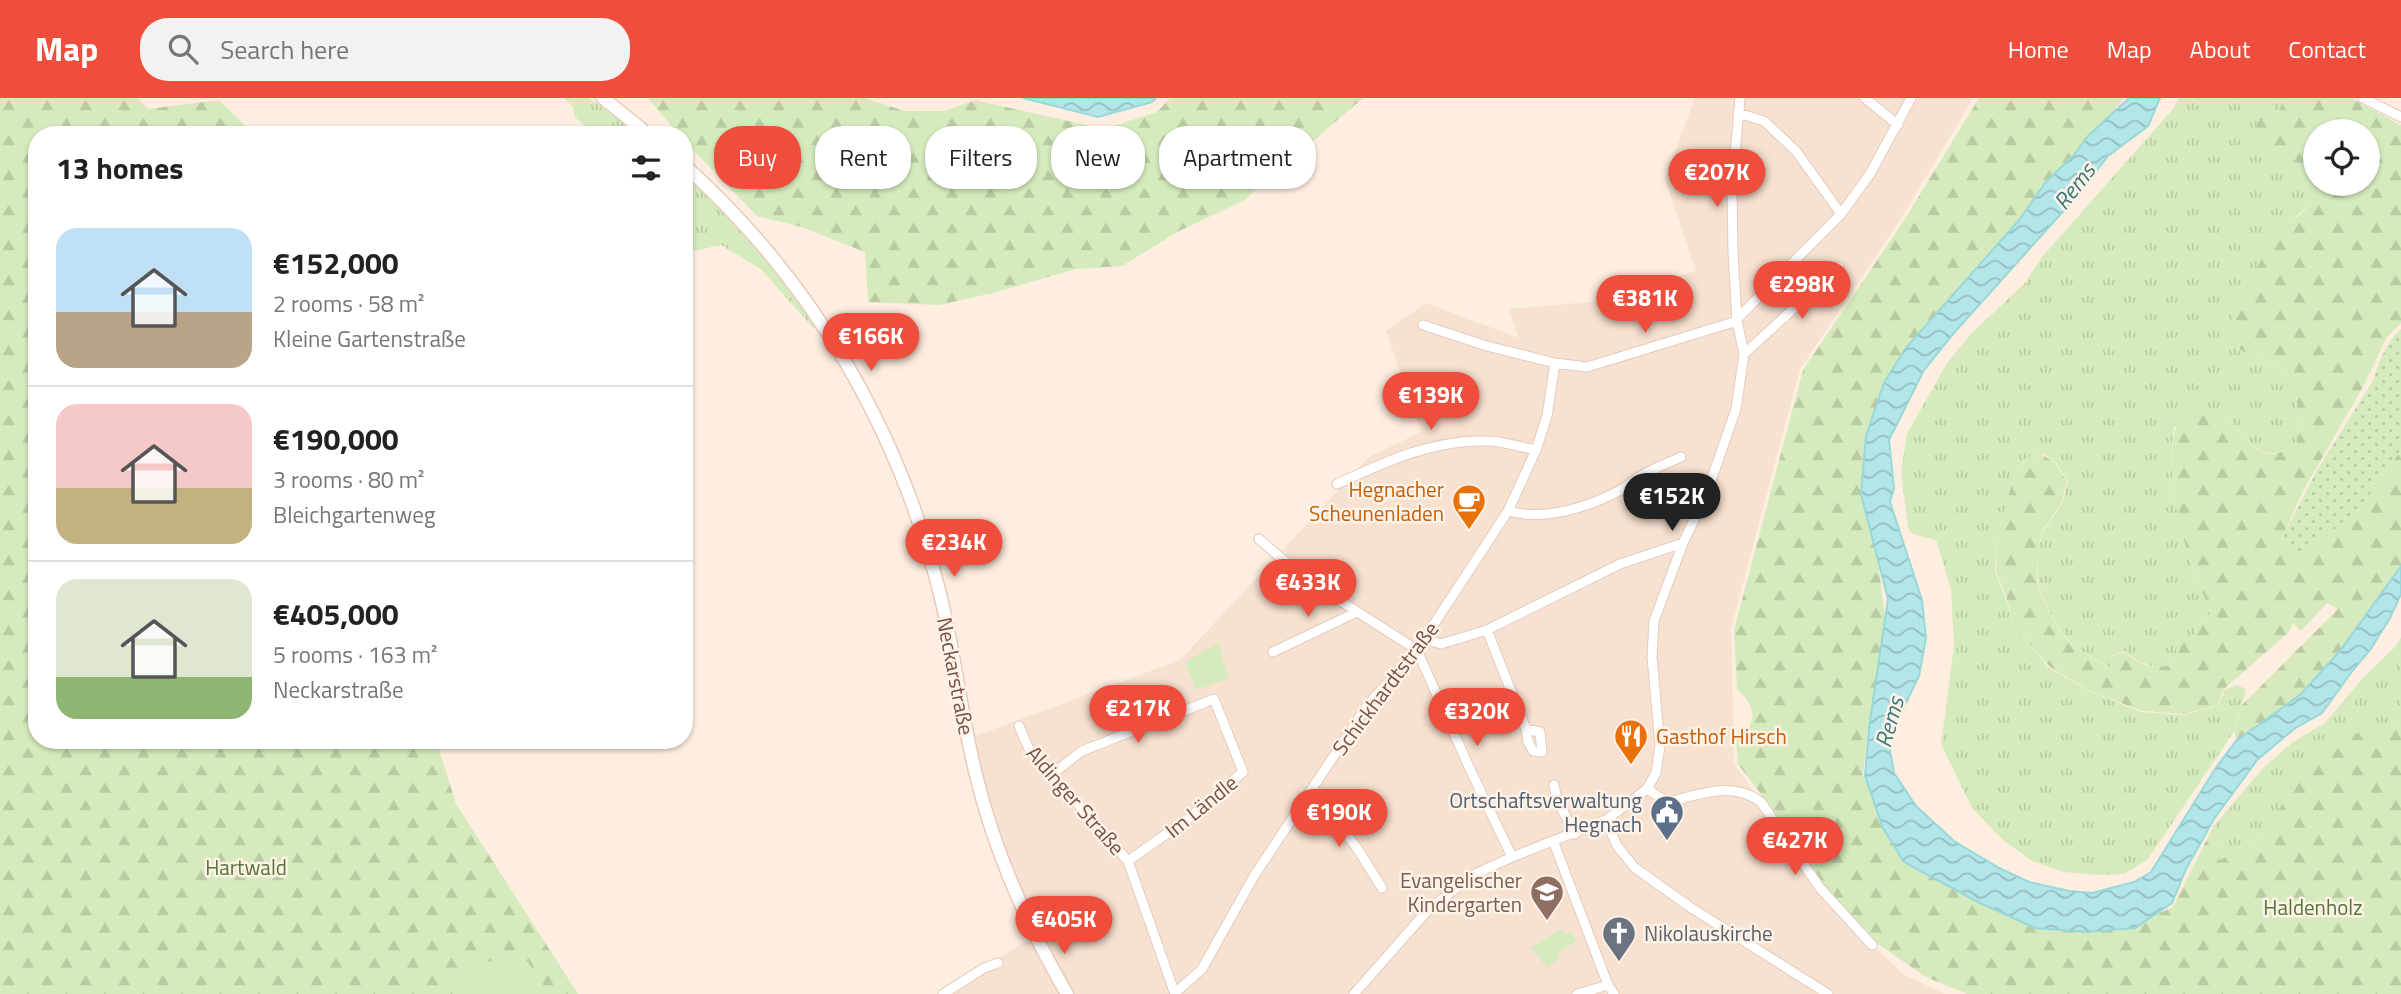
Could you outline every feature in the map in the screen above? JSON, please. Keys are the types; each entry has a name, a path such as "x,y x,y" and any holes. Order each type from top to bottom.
{"main road":[{"path":"603,98 638,126"},
{"name":"Neckarstraße","path":"693,174 746,224 802,293 829,331 882,432 920,524 941,595 969,744 994,840 1033,934 1067,994"}],"street":[{"path":"1354,994 1429,910 1473,875 1606,820 1647,789 1656,773 1660,746 1652,657 1654,621 1683,543 1706,495 1736,409 1744,354 1737,321 1732,252 1732,188 1740,98"},
{"path":"1865,98 1898,125"},
{"path":"1423,325 1487,346 1555,363 1588,367 1737,321 1841,214 1870,174 1911,98"},
{"path":"2363,98 2401,117"},
{"path":"1738,113 1764,121 1796,151 1841,214"},
{"path":"1744,354 1839,267"},
{"name":"Schickhardtstraße","path":"1175,994 1202,969 1254,876 1367,706 1417,650 1508,511 1536,450 1547,416 1555,363"},
{"path":"1337,484 1399,455 1449,443 1489,440 1536,450"},
{"path":"1508,511 1524,516 1540,516 1587,504 1620,491 1643,475 1681,457"},
{"path":"1259,539 1303,577 1417,650 1512,857"},
{"path":"1424,639 1441,645 1487,630 1620,564 1683,543"},
{"path":"1273,652 1357,612"},
{"path":"1487,630 1527,729"},
{"name":"Im Ländle","path":"1051,775 1082,751 1214,699 1243,772 1189,818 1128,861"},
{"name":"Aldinger Straße","path":"1019,726 1028,747 1128,861 1175,994"},
{"path":"1554,785 1557,800 1575,834"},
{"path":"1647,789 1667,802 1730,789 1752,795 1761,802 1820,888 1872,945"},
{"path":"1307,799 1330,813 1357,848 1382,888"},
{"path":"1606,820 1618,846 1635,868 1693,909 1828,994"},
{"path":"1554,843 1611,990 1577,994"},
{"path":"943,994 984,968 998,963"}],"shaded area":[{"path":"1695,98 1973,98 1900,220 1800,369 1731,628 1734,764 1785,836 1819,892 1904,975 1945,994 944,994 1037,934 1015,889 979,776 973,737 1180,660 1369,457 1421,432 1386,331 1426,303 1519,338 1509,309 1590,302 1696,271 1665,179"}],"green space":[{"name":"Hartwald","path":"0,98 138,98 148,109 219,100 246,126 28,126 28,749 439,749 456,804 578,994 0,994"},
{"path":"564,98 589,98 629,126 584,126 575,117 573,107"},
{"path":"648,98 865,98 905,111 945,111 975,100 1091,126 1051,126 1051,189 1145,189 1145,126 1113,126 1157,112 1170,98 1363,98 1316,138 1316,126 1159,126 1159,189 1257,189 1243,201 1179,231 1122,266 1076,269 993,293 939,305 868,302 865,252 802,227 757,216 731,189 801,189 801,126 714,126 714,172 693,150 693,126 671,126"},
{"name":"Haldenholz","path":"1979,98 2124,98 1896,374 1877,552 1887,635 1881,696 1868,728 1863,775 1880,816 2044,925 2119,931 2173,907 2213,827 2225,829 2219,860 2250,848 2290,794 2302,766 2350,736 2372,727 2396,723 2401,725 2401,994 1967,994 1926,977 1872,940 1822,886 1791,833 1738,764 1736,741 1749,728 1753,715 1749,702 1737,689 1734,630 1803,370 1903,222"},
{"path":"2179,98 2283,98 2282,116 2276,109 2263,145 2303,171 2303,196 2312,196 2310,204 2276,235 2231,321 2238,350 2274,363 2289,377 2294,387 2298,410 2298,442 2276,453 2258,449 2228,418 2174,427 2172,474 2179,522 2193,568 2211,612 2189,640 2178,637 2175,665 2167,666 2142,663 2125,651 2112,655 2110,668 2072,645 2050,614 2038,584 2037,551 2043,531 2062,504 2068,481 2056,463 2044,454 2026,458 2015,472 1997,536 1995,572 2013,625 2049,668 2089,691 2141,712 2184,715 2219,705 2225,690 2236,685 2246,689 2235,730 2148,859 2124,874 2064,872 2032,861 2003,840 1972,808 1941,744 1954,646 1951,589 1936,540 1913,534 1908,528 1901,471 1907,434 1947,363 1971,334 2025,283 2042,257 2173,109"},
{"path":"2283,98 2351,98 2401,125 2401,323 2387,337 2363,387 2304,489 2282,538 2299,557 2359,510 2401,450 2401,566 2341,649 2300,695 2236,741 2235,731 2242,705 2338,609 2327,603 2301,631 2293,623 2288,633 2224,689 2218,705 2184,714 2142,711 2090,691 2050,667 2013,625 1996,571 1997,536 2015,472 2027,458 2043,455 2055,463 2067,481 2061,504 2043,529 2037,551 2037,584 2050,615 2071,645 2109,668 2112,656 2125,652 2137,662 2148,666 2175,665 2178,637 2189,640 2211,612 2186,547 2176,504 2172,459 2173,438 2179,421 2189,410 2206,408 2219,412 2230,420 2248,441 2268,454 2282,452 2298,442 2297,399 2289,378 2275,363 2236,347 2230,333 2231,322 2275,236 2307,208 2311,196 2380,196 2380,119 2303,119 2303,171 2263,145 2256,130 2258,108 2270,104 2281,115"},
{"path":"693,177 824,325 814,329 761,269 721,245 693,251"},
{"path":"2401,329 2401,450 2359,510 2298,558 2282,538 2316,472 2374,379 2387,346"},
{"path":"2401,637 2401,725 2396,723 2372,727 2350,736 2303,766 2290,794 2250,848 2219,860 2225,829 2213,827 2264,767 2293,742 2325,723 2362,679 2395,647"},
{"path":"1218,643 1229,678 1196,690 1185,662"},
{"path":"1563,928 1564,934 1571,932 1577,941 1557,953 1560,958 1547,967 1530,948"},
{"path":"469,961 528,962 549,994 461,994"}],"water":[{"path":"1023,98 1156,98 1152,102 1098,117"},
{"name":"Rems","path":"2129,98 2160,98 2148,126 2108,156 2076,197 1953,334 1924,370 1889,440 1894,488 1890,502 1922,600 1926,638 1919,676 1888,740 1894,773 1916,806 1954,841 1999,868 2029,882 2092,893 2134,882 2151,872 2215,769 2236,741 2300,695 2340,651 2401,566 2401,594 2370,650 2322,713 2294,729 2257,760 2214,819 2186,869 2172,903 2135,928 2088,932 2035,928 1978,902 1904,862 1883,828 1865,776 1869,728 1888,599 1861,494 1866,436 1884,383 1905,349 2020,219 2045,183 2074,155 2088,136"}],"place":[{"name":"Hegnacher Scheunenladen","path":"1469,531"},
{"name":"Gasthof Hirsch","path":"1631,766"},
{"name":"Ortschaftsverwaltung Hegnach","path":"1667,842"},
{"name":"Evangelischer Kindergarten","path":"1547,922"},
{"name":"Nikolauskirche","path":"1619,963"}]}
